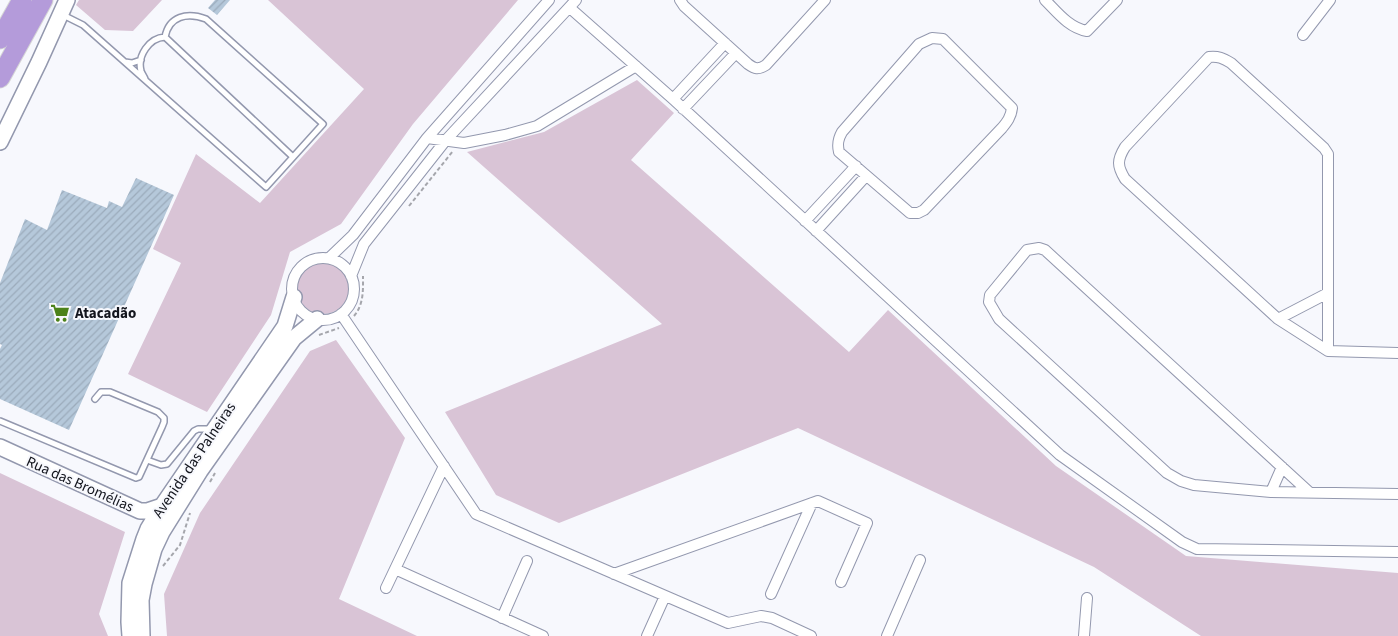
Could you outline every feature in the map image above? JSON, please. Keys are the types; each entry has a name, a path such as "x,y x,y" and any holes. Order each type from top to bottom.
{"highway":[{"path":"0,39 22,0"},
{"path":"0,78 43,0"}],"street":[{"path":"329,258 353,235 428,138 549,0"},
{"path":"680,0 684,6 753,68 760,69 766,66 825,0"},
{"path":"1045,0 1072,25 1087,31 1117,0"},
{"path":"1303,35 1330,0"},
{"path":"351,276 364,244 446,140 573,4 636,66 1060,455 1182,542 1196,549 1398,552"},
{"path":"0,142 64,7"},
{"path":"932,38 943,39 1012,108 1009,120 1002,128 924,210 918,213 910,213 866,176 839,152 838,138 919,44 932,38"},
{"path":"673,99 725,43"},
{"path":"683,109 736,53"},
{"path":"1328,351 1328,154 1324,148 1231,63 1223,58 1209,57 1125,147 1120,155 1119,170 1125,179 1278,319 1328,351 1398,353"},
{"path":"428,138 464,143 505,135 537,126 636,66"},
{"path":"805,221 856,166"},
{"path":"816,231 866,176"},
{"path":"1308,492 1046,250 1039,248 1028,250 990,295 989,302 999,319 1167,472 1180,481 1194,485 1271,492 1398,494"},
{"path":"329,258 346,268 351,276 354,284 354,293 343,319 317,319 309,316 297,305 292,288 294,280 297,272 311,260 329,258"},
{"path":"1278,319 1328,293"},
{"name":"Avenida das Palneiras","path":"130,636 130,584 148,529 286,326 294,297"},
{"name":"Avenida das Palneiras","path":"142,636 141,608 144,584 154,549 162,532 200,471 294,338 317,319"},
{"path":"343,319 476,514 728,623 761,616 772,618 811,636"},
{"name":"Rua das Bromélias","path":"0,447 140,511 147,511 162,506"},
{"name":"Rua das Bromélias","path":"0,454 134,518 138,522 144,539"},
{"path":"386,588 444,466"},
{"path":"1271,492 1282,467"},
{"path":"614,574 818,501 867,523 841,582"},
{"path":"771,594 812,503"},
{"path":"887,636 920,560"},
{"path":"502,618 527,561"},
{"path":"395,568 543,636"},
{"path":"647,636 665,596"},
{"path":"1084,636 1086,598"}],"lane":[{"path":"64,7 266,188 323,124 206,19 187,15 178,18 166,29 164,38"},
{"path":"145,79 141,70 141,60 145,50 151,42 158,38 164,38 293,157"},
{"path":"124,62 132,63 141,60"},
{"path":"0,421 136,478 141,476 164,422 162,415 110,392 101,392 95,399"},
{"path":"148,460 161,465 167,464 194,431 198,429 214,430"}],"path":[{"path":"404,211 459,143"},
{"path":"316,336 339,328 343,319 356,313 364,295 362,274"},
{"path":"208,485 218,469"},
{"path":"160,570 180,544 191,509"}],"shaded area":[{"path":"79,0 162,0 133,31 105,30 76,5"},
{"path":"268,0 518,0 413,124 341,224 290,252 271,315 207,412 128,374 181,263 153,249 196,154 260,203 364,89"},
{"path":"637,80 674,113 631,160 849,352 888,310 1056,466 1186,556 1398,573 1398,636 1201,636 1094,567 798,428 559,523 496,495 445,412 662,324 467,152 544,132"},
{"path":"323,262 333,264 341,270 347,278 349,288 347,298 341,306 333,312 323,314 313,312 305,306 299,298 297,288 299,278 305,270 313,264"},
{"path":"336,340 405,438 339,599 417,636 167,636 164,594 200,513 310,351"},
{"path":"0,473 125,532 99,614 108,636 0,636"}],"building":[{"path":"215,0 230,0 217,15 208,8"},
{"name":"Atacadão","path":"136,178 174,195 69,430 0,399 0,349 2,345 0,344 0,283 25,219 47,230 62,190 107,208 109,201 122,207"}],"place":[{"name":"Atacadão","path":"60,313"}]}
